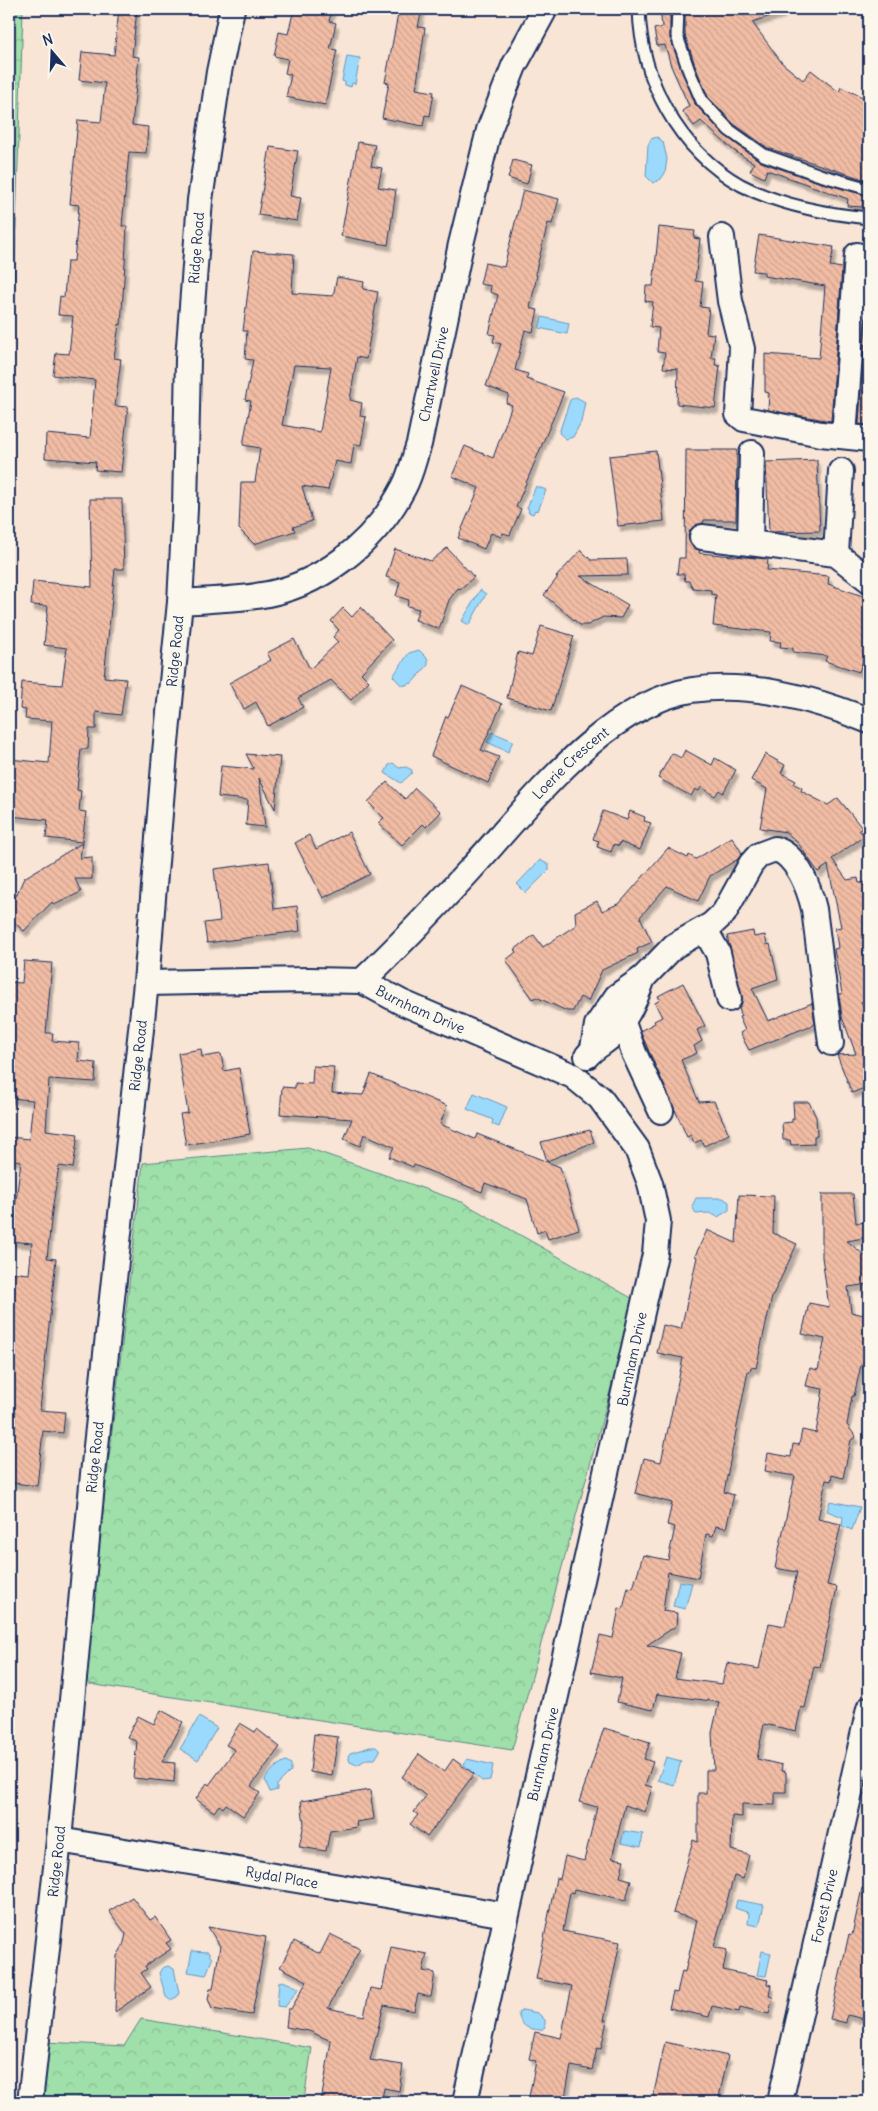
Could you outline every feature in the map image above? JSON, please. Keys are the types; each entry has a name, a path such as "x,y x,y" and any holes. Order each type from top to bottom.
{"street":[{"name":"Ridge Road","path":"30,2102 59,1840 93,1474 146,983 165,753 180,602 185,509 188,360 200,200 219,72 232,9"},
{"name":"Chartwell Drive","path":"180,602 257,596 311,580 353,552 380,522 404,487 419,444 461,244 489,130 514,66 545,9"},
{"path":"722,237 730,301 742,349 738,414 744,419 869,439"},
{"path":"844,436 857,255"},
{"path":"750,543 752,453"},
{"path":"836,554 841,471"},
{"path":"702,537 836,554 869,580"},
{"name":"Loerie Crescent","path":"362,981 420,924 528,806 591,743 614,723 640,707 670,696 712,688 758,690 807,699 862,715"},
{"path":"573,1076 593,1048 609,1038 614,1015 634,1002 643,978 674,946 705,930 724,913 751,864 759,856 775,849 789,856 810,892 814,909 831,1043"},
{"path":"705,930 718,953 729,999"},
{"name":"Burnham Drive","path":"146,983 362,981 402,1002 573,1076 600,1098 637,1149 650,1183 658,1221 655,1254 465,2102"},
{"path":"614,1015 662,1111"},
{"name":"Forest Drive","path":"780,2102 869,1709"},
{"name":"Rydal Place","path":"59,1840 506,1915"}],"lane":[{"path":"639,9 644,50 657,94 676,124 703,155 727,175 756,192 809,208 869,218"},
{"path":"678,9 677,36 689,71 702,101 729,130 764,154 820,175 869,189"}],"green space":[{"path":"9,9 23,9 14,288 9,343"},
{"path":"308,1148 462,1202 635,1300 512,1750 83,1683 143,1163"},
{"path":"141,2019 312,2048 304,2099 297,2102 39,2102 45,2042 124,2046"}],"water":[{"path":"347,56 360,58 355,84 352,83 351,87 345,85 345,82 342,81"},
{"path":"657,137 663,142 667,159 665,173 661,179 653,183 646,176 648,145 651,139"},
{"path":"542,317 569,323 567,334 539,328"},
{"path":"576,397 585,402 581,422 573,437 566,439 559,433 570,400"},
{"path":"536,486 546,490 538,511 535,510 533,514 528,512 529,509 527,508"},
{"path":"480,590 486,594 469,625 462,621"},
{"path":"419,650 428,659 428,665 412,683 402,686 393,676 409,653"},
{"path":"492,732 513,741 508,752 487,742"},
{"path":"393,763 399,768 406,767 412,770 412,773 401,783 385,773 389,765"},
{"path":"540,860 549,865 549,870 526,893 517,884"},
{"path":"474,1093 507,1107 499,1127 492,1124 493,1120 467,1109"},
{"path":"696,1198 723,1198 729,1202 729,1210 718,1217 709,1213 696,1214 692,1206"},
{"path":"830,1501 860,1507 852,1530 842,1526 843,1517 827,1511"},
{"path":"679,1581 692,1583 685,1609 673,1606"},
{"path":"199,1717 217,1728 198,1760 180,1749"},
{"path":"376,1747 380,1751 375,1759 367,1759 357,1765 350,1762 348,1756 350,1753"},
{"path":"666,1757 681,1761 674,1785 658,1780"},
{"path":"467,1759 493,1765 490,1780 482,1781 464,1765"},
{"path":"286,1761 291,1764 291,1771 277,1785 277,1790 270,1792 265,1780 274,1769"},
{"path":"624,1831 643,1834 641,1847 621,1843"},
{"path":"737,1900 764,1905 759,1926 748,1924 749,1913 735,1908"},
{"path":"192,1951 208,1952 212,1959 206,1975 188,1972"},
{"path":"762,1951 771,1953 766,1976 757,1975"},
{"path":"168,1966 174,1969 179,1993 177,1997 170,2000 166,1997 159,1973 162,1968"},
{"path":"283,1981 299,1988 285,2007 277,2006 279,1982"},
{"path":"522,2010 538,2013 545,2020 545,2027 541,2030 532,2029 523,2024 518,2013"}],"building":[{"path":"119,9 137,9 132,56 139,57 132,125 148,127 146,153 129,152 122,226 127,226 125,263 121,325 119,324 114,358 121,359 115,406 128,407 121,472 95,470 96,462 45,458 46,434 90,438 95,380 53,375 56,353 69,354 73,316 58,315 60,296 64,297 67,261 74,261 79,205 70,204 78,120 101,122 105,83 79,80 82,52 114,55"},
{"path":"294,9 332,9 329,21 336,23 330,49 337,50 325,105 286,97 291,75 285,73 288,59 274,56 279,32 288,34"},
{"path":"399,9 422,9 418,27 425,28 416,89 434,92 430,116 425,115 423,126 382,118 389,83 385,82"},
{"path":"660,9 670,9 670,38 695,104 724,135 761,162 818,182 869,196 869,201 863,200 862,207 847,206 848,199 767,170 764,178 750,171 754,163 733,150 701,121 694,126 682,111 689,106 671,66 665,45 657,46 654,29 662,27"},
{"path":"685,9 783,9 783,12 752,22 782,63 803,80 811,70 839,92 841,87 869,100 869,181 768,148 734,124 708,97 685,35"},
{"path":"358,142 375,145 371,166 382,168 378,187 396,190 388,245 341,236"},
{"path":"270,147 298,151 290,196 301,198 297,221 258,215"},
{"path":"513,160 532,165 527,184 508,178"},
{"path":"523,190 559,199 552,224 548,223 535,274 537,275 530,308 538,310 533,332 525,330 515,370 528,374 526,379 564,392 516,507 521,509 510,535 503,533 501,537 491,533 484,549 458,538 479,488 452,476 465,446 493,458 512,405 506,403 509,395 486,386 501,344 493,342 495,335 489,334 498,295 490,292 491,286 480,284 485,263 504,267"},
{"path":"659,227 695,231 694,238 700,239 695,281 703,282 700,307 709,308 706,333 714,334 711,358 716,358 715,365 720,366 715,408 677,404 678,369 663,368 665,353 657,352 659,328 650,327 653,302 645,301 646,286 653,286"},
{"path":"759,235 834,247 830,266 842,268 831,421 768,410 769,393 765,392 765,354 819,358 825,286 764,276 764,272 753,271"},
{"path":"253,251 294,254 292,293 333,296 337,277 364,282 363,289 378,292 366,359 357,357 350,400 362,403 360,416 366,417 361,445 354,444 351,464 335,461 328,490 302,486 312,521 293,527 295,531 254,544 239,529 241,482 255,482 260,448 243,445 251,401 245,400 253,360 245,359 247,331 243,331","holes":["294,365 331,367 320,432 282,425"]},
{"path":"869,276 869,425 859,424"},
{"path":"686,450 737,450 736,520 704,520 703,523 696,525 691,529 688,536 693,548 700,550 699,553 768,559 767,570 829,576 828,584 869,598 869,642 859,672 825,661 827,656 793,652 793,648 780,647 781,642 770,641 771,632 713,626 716,595 711,594 711,590 693,588 689,581 685,581 684,574 677,574 679,558 685,558"},
{"path":"656,451 664,521 618,526 609,456"},
{"path":"817,460 820,531 769,532 766,462"},
{"path":"90,499 122,499 124,569 115,569 104,677 126,679 121,715 96,712 96,729 89,729 88,749 81,749 77,790 81,791 79,811 86,812 82,842 46,838 48,820 10,816 13,780 9,780 9,759 49,763 52,721 25,719 26,710 20,709 22,682 62,685 67,648 44,645 48,606 31,605 33,581 92,587"},
{"path":"447,548 474,577 460,589 458,588 449,600 439,629 415,620 419,609 407,606 409,600 396,596 400,582 386,577 395,549 431,561"},
{"path":"581,550 591,560 627,559 628,575 580,576 628,605 621,618 603,617 588,625 580,625 544,595 558,577 556,577"},
{"path":"361,607 392,640 361,673 369,681 351,700 331,680 298,698 303,707 268,726 256,702 244,709 229,683 271,660 267,653 294,639 310,669 338,642 333,637 339,630 331,621 343,608 352,617"},
{"path":"541,626 574,636 551,711 507,698 518,652 532,656"},
{"path":"462,686 502,704 481,750 499,757 488,783 431,756 446,716 448,717"},
{"path":"685,750 712,765 715,758 736,770 723,793 719,790 715,796 701,787 699,791 695,789 691,796 658,778 672,753 681,758"},
{"path":"246,754 280,757 275,809 259,778 265,827 246,825 248,800 218,797 221,766 254,769"},
{"path":"765,754 785,765 781,773 796,781 794,784 802,788 801,791 828,805 838,798 862,828 859,830 864,836 832,859 847,880 858,878 859,883 869,882 869,1000 861,1002 869,1022 869,1086 852,1093 837,1055 856,1054 842,1017 839,994 842,994 834,949 838,948 835,928 841,927 828,865 818,872 798,843 786,832 760,828 767,789 751,780"},
{"path":"387,782 405,799 415,788 441,812 426,827 423,824 402,845 378,823 384,818 368,802"},
{"path":"603,811 627,820 630,811 645,817 644,821 651,823 640,850 620,842 619,846 614,844 611,852 597,847 599,841 593,839"},
{"path":"349,832 370,874 323,898 295,843 309,835 316,849"},
{"path":"732,837 742,853 738,859 710,876 698,901 667,886 640,917 652,942 637,949 638,953 602,970 588,1001 580,997 573,1011 567,1011 536,997 533,999 506,960 516,952 514,950 534,935 543,947 576,925 575,912 597,901 602,911 620,903 668,848 688,858 689,855 696,859"},
{"path":"82,843 80,858 92,857 92,879 75,879 81,892 54,905 52,902 24,931 9,918 9,905 16,896 24,878"},
{"path":"269,862 274,909 297,906 300,931 207,943 204,923 220,921 214,869"},
{"path":"753,931 754,937 765,935 767,945 770,944 778,979 752,988 768,1021 812,1003 815,1024 749,1050 740,1033 745,1030 739,1017 741,1016 739,1008 742,996 727,936"},
{"path":"24,961 52,963 46,1033 53,1033 52,1041 79,1043 78,1061 96,1063 95,1082 49,1079 46,1130 78,1134 73,1168 59,1166 47,1258 56,1259 40,1410 65,1412 63,1433 43,1431 37,1486 14,1483 9,1477 9,1324 12,1297 9,1297 9,1272 29,1274 32,1243 9,1241 9,1223 13,1224 21,1161 9,1159 9,1137 29,1139 33,1100 9,1098 9,982 22,983"},
{"path":"683,983 705,1026 697,1030 702,1041 694,1046 697,1053 681,1060 699,1102 714,1101 729,1134 704,1146 701,1140 694,1143 691,1135 687,1137 640,1031 662,1017 655,1003 660,1000 658,996"},
{"path":"201,1049 202,1057 221,1054 224,1071 239,1068 250,1134 186,1145 180,1114 188,1113 178,1053"},
{"path":"313,1066 334,1067 332,1093 363,1095 371,1074 447,1106 440,1124 475,1139 477,1134 560,1167 579,1229 548,1239 545,1230 537,1233 527,1199 485,1183 482,1192 414,1165 413,1167 389,1157 394,1147 364,1134 360,1146 344,1139 352,1119 280,1114 282,1087 295,1088 295,1083 312,1084"},
{"path":"793,1102 809,1102 816,1117 817,1136 814,1136 814,1144 791,1145 790,1140 783,1140 782,1123 792,1122 792,1119 794,1119"},
{"path":"590,1130 594,1142 547,1161 541,1142"},
{"path":"822,1194 853,1194 856,1223 869,1222 869,1237 847,1241 869,1259 869,1284 848,1287 851,1312 868,1316 864,1333 869,1335 869,1366 861,1365 854,1396 852,1396 847,1425 856,1437 851,1440 843,1478 832,1475 831,1481 826,1480 818,1519 841,1524 827,1585 837,1587 820,1667 814,1666 805,1708 801,1707 796,1731 764,1724 757,1759 782,1765 781,1771 786,1772 786,1792 775,1792 775,1805 742,1804 742,1817 732,1816 731,1850 749,1855 743,1879 734,1876 714,1947 727,1950 723,1970 768,1980 767,1984 771,1985 769,1996 773,1997 769,2014 740,2007 739,2012 712,2006 709,2017 669,2008 673,1992 677,1993 682,1971 685,1972 697,1920 673,1913 693,1840 698,1842 698,1793 706,1793 706,1770 714,1770 712,1733 719,1702 657,1694 653,1710 617,1702 622,1678 591,1672 600,1635 613,1638 619,1608 623,1609 628,1587 633,1588 643,1555 668,1560 675,1527 667,1525 672,1503 635,1493 644,1458 661,1462 683,1358 657,1353 663,1325 681,1329 697,1257 695,1256 707,1230 736,1243 739,1195 774,1196 773,1233 797,1244 772,1297 756,1368 751,1367 750,1371 748,1371 724,1492 734,1495 726,1528 716,1526 713,1536 706,1534 698,1578 668,1572 663,1611 677,1613 676,1626 647,1645 681,1653 675,1678 722,1684 727,1663 759,1669 769,1623 785,1626 797,1572 775,1568 795,1476 765,1471 768,1453 791,1457 793,1444 799,1445 802,1430 816,1433 823,1389 806,1386 810,1368 818,1370 825,1339 802,1334 809,1303 829,1307 822,1257"},
{"path":"161,1710 183,1722 162,1762 175,1763 174,1782 133,1778 137,1742 127,1737 138,1716 154,1724"},
{"path":"240,1723 255,1732 257,1729 280,1747 251,1786 260,1793 243,1816 226,1804 223,1808 219,1805 214,1812 196,1799 235,1750 226,1745"},
{"path":"604,1728 650,1742 644,1759 653,1762 645,1785 652,1787 645,1812 625,1805 612,1858 624,1860 620,1877 631,1880 626,1900 574,1889 573,1893 570,1892 563,1931 620,1942 604,2020 607,2020 601,2049 597,2048 592,2070 571,2066 564,2102 528,2102 536,2061 529,2059 535,2032 561,2038 572,1986 536,1979 556,1878 560,1879 565,1856 584,1861 597,1807 579,1802"},
{"path":"314,1734 338,1737 332,1776 310,1772"},
{"path":"419,1754 444,1772 453,1759 474,1774 427,1837 410,1824 418,1815 414,1812 426,1796 402,1777"},
{"path":"370,1790 374,1819 356,1822 357,1827 330,1831 326,1851 299,1847 304,1824 301,1801"},
{"path":"862,1888 869,1889 869,2020 847,2015 846,2023 830,2019 849,1934 852,1935"},
{"path":"132,1897 150,1920 155,1917 171,1940 166,1943 171,1949 145,1966 147,1969 141,1973 151,1987 115,2012 117,1956 123,1946 126,1934 109,1911"},
{"path":"208,1927 266,1937 252,2015 212,2009 208,1999 210,1989 213,1989 220,1946"},
{"path":"330,1934 360,1949 328,2008 364,2016 370,1988 382,1990 391,1947 427,1954 423,1971 435,1973 431,1997 418,1994 414,2011 384,2005 370,2060 403,2065 399,2091 384,2088 382,2099 372,2098 371,2102 321,2102 331,2041 309,2031 286,2027 288,2009 291,2009 307,1981 280,1967 294,1941 320,1954"},
{"path":"665,2042 728,2056 718,2102 652,2102"}]}
